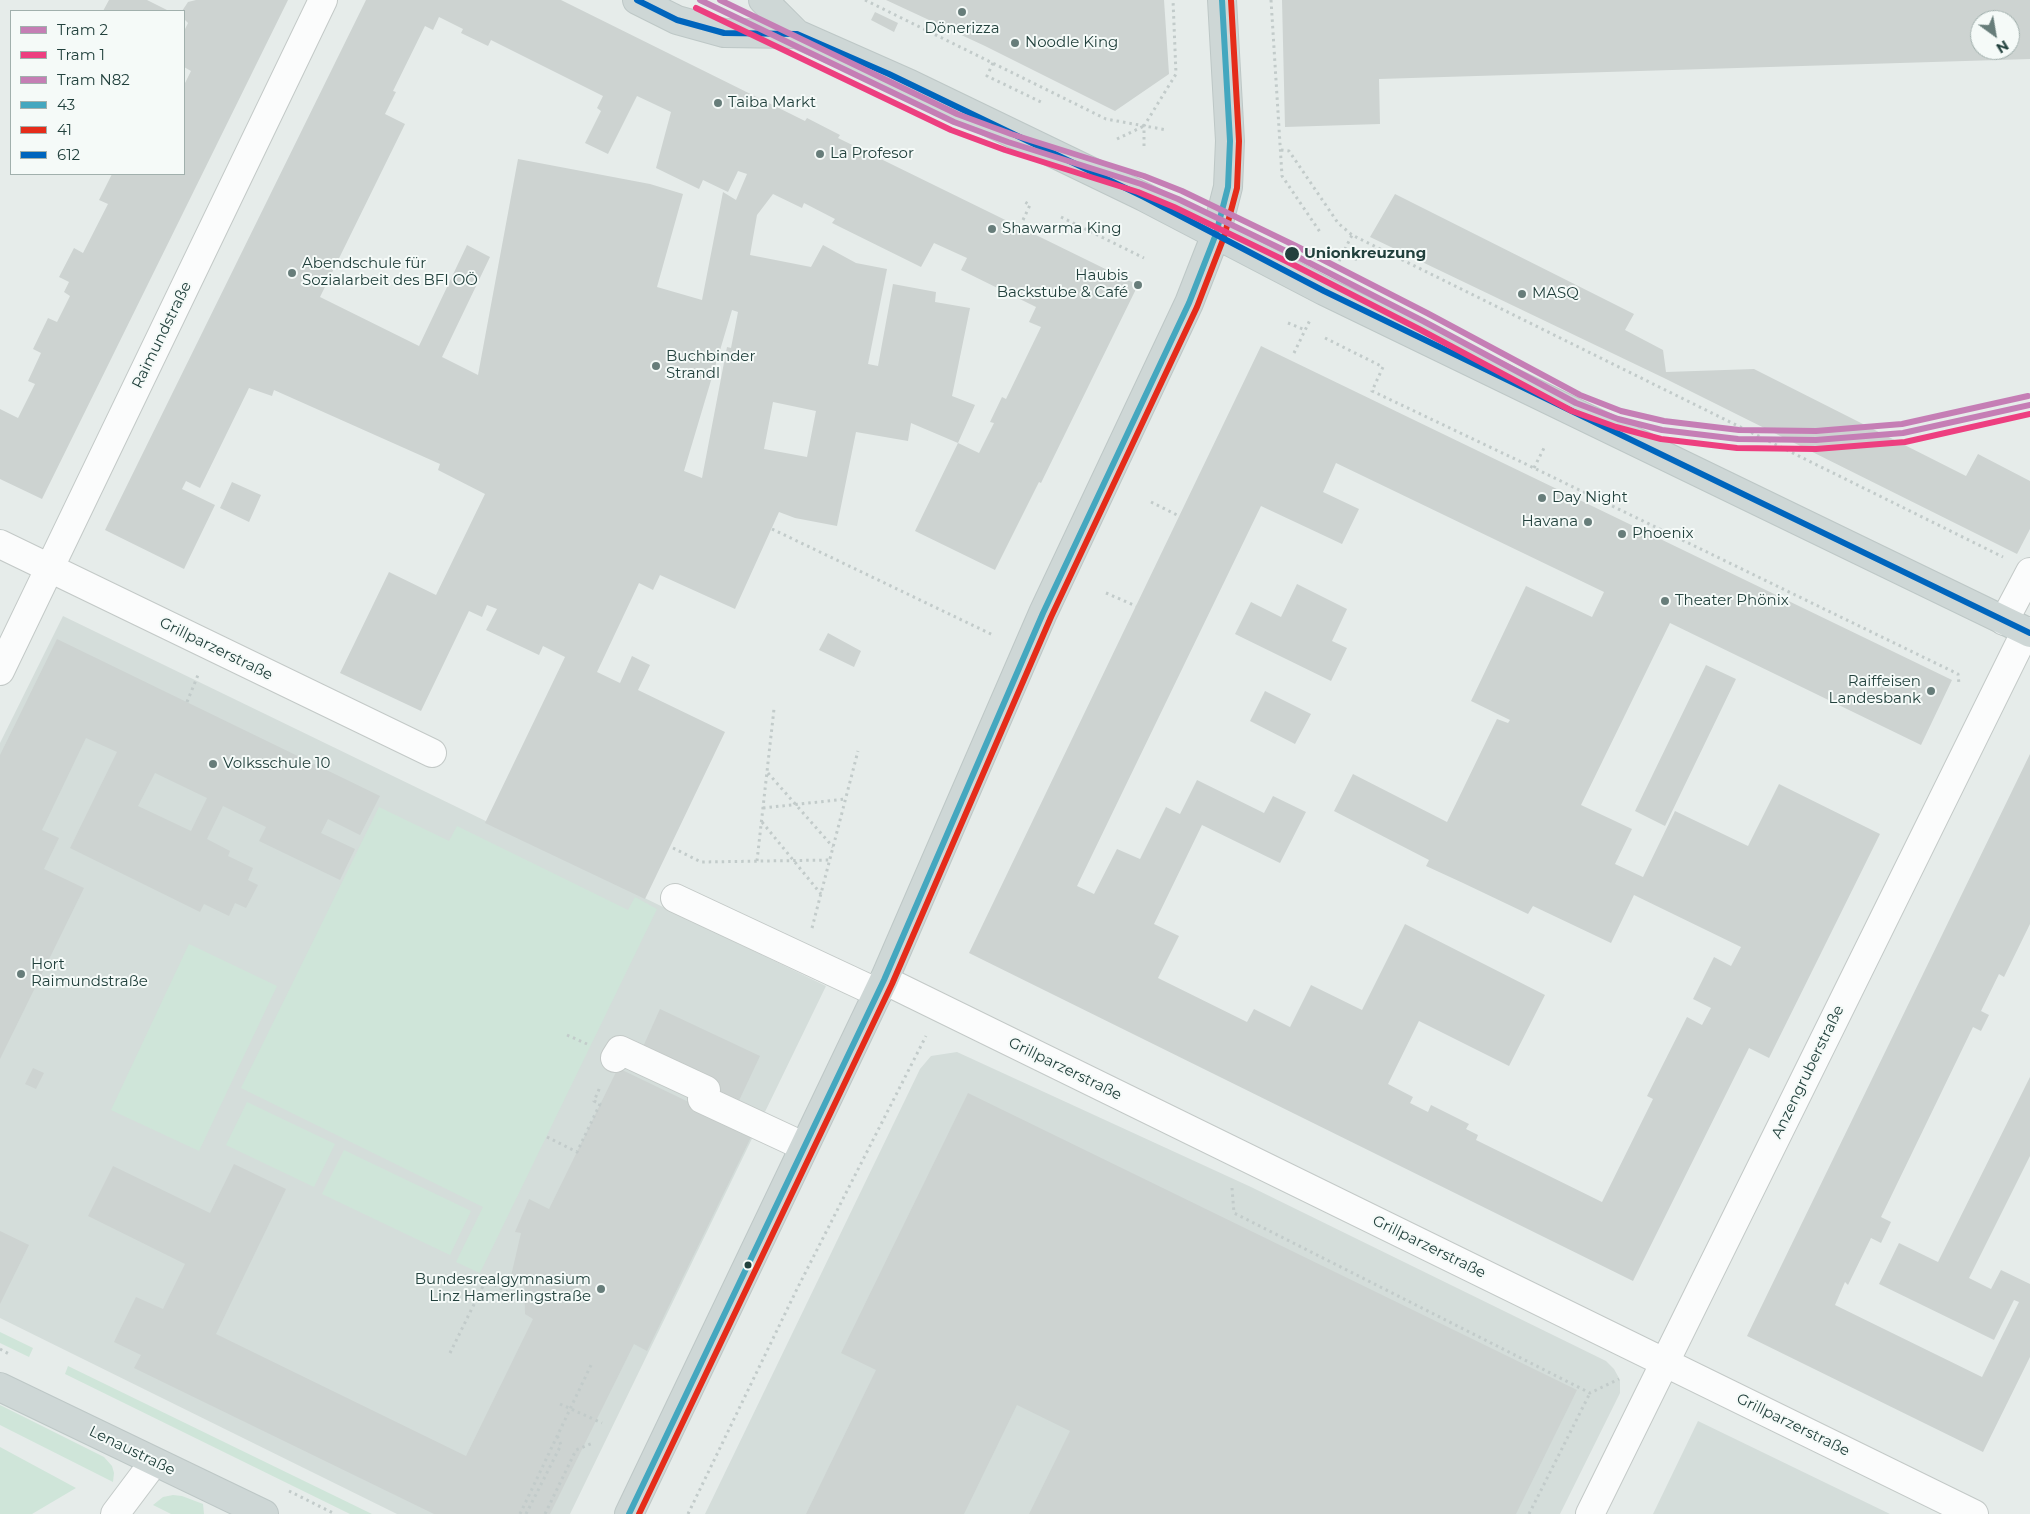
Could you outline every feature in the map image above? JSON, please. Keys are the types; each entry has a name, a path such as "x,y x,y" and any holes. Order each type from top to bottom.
{"main road":[{"path":"637,0 677,20 724,33 797,34"},
{"path":"763,0 797,34 920,89 1144,197 1324,292 2020,628"},
{"path":"628,1514 881,987 1043,613 1189,303 1216,234 1228,187 1230,141 1222,0"},
{"name":"Lenaustraße","path":"0,1387 264,1514"}],"street":[{"name":"Raimundstraße","path":"0,671 323,0"},
{"name":"Grillparzerstraße","path":"0,544 432,753"},
{"name":"Anzengruberstraße","path":"1590,1514 2020,628 2030,572"},
{"name":"Grillparzerstraße","path":"675,898 804,960 881,987 1664,1362 1974,1514"},
{"path":"615,1058 620,1050 706,1090 702,1099 804,1146"},
{"path":"115,1514 154,1462"}],"path":[{"path":"865,0 1106,119 1167,130"},
{"path":"1144,146 1144,126 1176,74 1174,0"},
{"path":"1272,0 1282,176 1320,232"},
{"path":"994,63 987,76 1041,102"},
{"path":"1117,139 1144,126"},
{"path":"1280,150 1289,151 1338,223 1352,235 2003,557"},
{"path":"1023,220 1030,205 1025,202"},
{"path":"1061,217 1144,258"},
{"path":"1343,252 1360,261"},
{"path":"1288,322 1305,330"},
{"path":"1325,338 1383,367 1372,391 1958,674 1959,684"},
{"path":"1534,468 1545,446"},
{"path":"1151,502 1179,516"},
{"path":"772,528 993,635"},
{"path":"1106,593 1136,606"},
{"path":"187,702 198,675"},
{"path":"757,861 774,709"},
{"path":"804,960 858,752"},
{"path":"767,772 833,847"},
{"path":"763,808 846,800"},
{"path":"762,821 821,894"},
{"path":"673,848 701,862 830,860"},
{"path":"688,1514 926,1035 935,1039"},
{"path":"547,1137 577,1152 600,1104"},
{"path":"1232,1183 1234,1213 1590,1393"},
{"path":"450,1353 486,1280 524,1302"},
{"path":"520,1514 592,1363"},
{"path":"1529,1514 1590,1393 1622,1378"},
{"path":"560,1404 602,1423"},
{"path":"526,1514 561,1444 557,1434"},
{"path":"545,1514 576,1450 593,1443"}],"shaded area":[{"path":"63,616 826,986 570,1514 397,1514 0,1318 0,743"},
{"path":"957,1052 1251,1187 1606,1361 1614,1369 1620,1380 1620,1393 1560,1514 705,1514 920,1069 931,1056"},
{"path":"1698,1421 1890,1514 1653,1514"}],"green space":[{"path":"379,807 449,841 457,826 628,910 635,897 657,909 480,1273 456,1262 483,1207 241,1088"},
{"path":"189,944 277,986 199,1151 111,1110"},
{"path":"247,1102 335,1144 314,1187 226,1145"},
{"path":"344,1150 471,1211 450,1255 322,1194"},
{"path":"0,1332 33,1348 29,1357 0,1343"},
{"path":"68,1366 372,1514 350,1514 65,1374"},
{"path":"0,1405 104,1457 112,1466 114,1473 113,1482 0,1425"},
{"path":"0,1447 76,1488 32,1514 0,1514"},
{"path":"182,1496 203,1504 204,1514 171,1514 153,1505 163,1497"}],"building":[{"path":"109,0 147,0 167,10 104,10"},
{"path":"196,0 288,0 42,499 0,479 0,409 18,418 35,384 28,381 41,353 33,349 48,318 57,322 70,296 64,292 69,282 59,277 74,248 83,253 108,204 99,200 112,175 185,175 185,83 191,71 185,68 185,29 188,23 185,20 185,10 183,10 188,2"},
{"path":"366,0 561,0 805,121 807,118 840,135 838,138 1138,285 1041,483 1039,482 995,570 915,531 958,443 911,423 908,441 856,432 837,526 795,518 779,512 735,609 660,575 653,590 639,583 597,672 620,683 632,656 650,665 638,690 725,732 645,899 485,823 565,657 543,646 539,655 486,630 497,609 487,605 482,617 469,611 421,711 340,673 389,572 436,595 485,494 438,470 440,464 274,390 272,396 249,388 200,488 186,481 182,489 215,505 184,569 105,530","holes":["439,17 463,29 461,33 488,46 491,40 603,96 597,108 601,111 585,143 608,154 637,96 671,112 656,168 699,189 703,180 728,192 738,171 747,174 736,200 723,192 702,300 657,287 683,194 650,184 518,159 478,375 442,357 490,257 467,245 419,346 320,297 405,124 385,114 396,92 393,91 425,26 433,30","773,194 802,208 804,203 835,219 832,223 921,267 934,243 967,258 961,270 1036,307 1029,322 1041,327 1006,399 1002,397 990,422 994,423 979,453 958,443 975,405 952,396 970,308 935,302 936,292 893,284 878,366 868,364 887,269 856,263 823,245 811,267 750,255 757,215","732,310 738,312 731,348 727,347 702,478 684,471","773,402 816,411 807,457 764,449"]},
{"path":"886,0 1164,0 1169,74 1115,111 985,46"},
{"path":"1282,0 2030,0 2030,59 2020,59 2020,10 1970,10 1970,60 1997,60 1379,79 1380,124 1285,127"},
{"path":"875,12 898,23 894,32 871,20"},
{"path":"1395,194 1634,314 1625,330 1663,350 1666,372 1754,369 1966,476 1978,454 2030,481 2030,529 2017,554 1664,378 1370,237"},
{"path":"1261,346 1952,680 1921,745 1670,623 1581,805 1632,829 1615,864 1643,877 1675,811 1748,846 1779,784 1880,834 1769,1058 1749,1048 1633,1281 969,953","holes":["1336,463 1604,592 1592,617 1526,586 1471,701 1510,720 1508,723 1497,719 1447,822 1353,774 1334,811 1429,860 1426,866 1528,914 1533,906 1611,943 1634,895 1741,947 1731,966 1714,957 1693,999 1711,1008 1702,1025 1687,1017 1647,1096 1653,1099 1602,1202 1476,1140 1478,1135 1466,1129 1469,1124 1431,1105 1428,1112 1410,1103 1413,1097 1388,1084 1419,1021 1509,1066 1545,995 1405,924 1362,1010 1311,985 1290,1027 1254,1009 1247,1022 1158,978 1179,936 1154,924 1202,825 1280,863 1306,812 1273,796 1264,813 1197,780 1180,814 1166,807 1140,859 1117,849 1094,894 1077,886 1261,506 1342,544 1359,509 1323,492"]},
{"path":"232,482 261,495 249,522 220,508"},
{"path":"1297,584 1347,609 1332,641 1347,648 1331,681 1235,634 1251,602 1281,617"},
{"path":"828,633 861,651 854,667 819,650"},
{"name":"Volksschule 10","path":"57,639 380,796 360,835 328,819 321,833 355,849 340,880 259,841 266,827 223,806 207,839 230,851 228,856 253,868 248,880 258,885 246,908 235,903 229,916 204,904 200,912 70,848 117,752 86,738 42,830 59,838 44,869 84,888 0,1059 0,755","holes":["155,773 207,798 191,831 138,806"]},
{"path":"1706,665 1736,679 1665,826 1635,811"},
{"path":"1265,691 1311,714 1295,744 1250,721"},
{"path":"2030,754 2030,924 2004,977 1999,974 1981,1011 1989,1015 1981,1031 1973,1027 1881,1217 1891,1222 1881,1243 1871,1238 1848,1285 1845,1282 1835,1305 1982,1377 2019,1302 2014,1300 1994,1340 1879,1284 1899,1243 1938,1262 2030,1077 2030,1156 1969,1278 1991,1289 2001,1270 2030,1284 2030,1357 1983,1452 1747,1336"},
{"path":"660,1009 760,1056 736,1107 710,1095 642,1049"},
{"path":"33,1068 44,1073 36,1089 25,1084"},
{"name":"Bundesrealgymnasium Linz Hamerlingstraße","path":"618,1068 753,1133 647,1351 634,1344 550,1514 434,1514 134,1368 141,1355 114,1342 136,1297 163,1309 185,1264 88,1216 113,1166 210,1213 234,1164 286,1189 216,1334 466,1456 533,1319 525,1314 524,1275 511,1276 521,1233 515,1232 529,1199 549,1209"},
{"path":"968,1093 1577,1390 1516,1514 1029,1514 1070,1431 1017,1405 964,1514 806,1514 876,1370 841,1353"},
{"path":"0,1231 29,1245 0,1304"}],"tram line":[{"name":"2","path":"700,0 954,122 1008,142 1141,184 1178,199 1292,254 1423,321 1576,403 1618,419 1662,430 1738,439 1816,440 1903,433 2030,405"},
{"name":"N82","path":"720,0 957,114 1011,134 1144,176 1182,191 1296,246 1427,313 1580,395 1621,411 1664,421 1739,430 1816,431 1902,424 2028,396"},
{"name":"1","path":"696,8 951,130 1005,150 1138,192 1174,207 1288,262 1419,329 1572,411 1616,427 1661,439 1737,448 1816,449 1905,442 2030,414"}],"transit line":[{"name":"612","path":"637,0 677,20 724,33 797,34 889,74 1144,197 1324,291 2030,633"},
{"name":"43","path":"629,1514 884,980 1043,613 1189,303 1216,234 1228,187 1230,141 1222,0"},
{"name":"41","path":"639,1514 892,984 1051,617 1197,307 1224,237 1237,188 1239,141 1231,0"}],"place":[{"name":"Dönerizza","path":"962,12"},
{"name":"Noodle King","path":"1015,43"},
{"name":"Taiba Markt","path":"718,103"},
{"name":"La Profesor","path":"820,154"},
{"name":"Shawarma King","path":"992,229"},
{"name":"Unionkreuzung","path":"1292,254"},
{"name":"Abendschule für Sozialarbeit des BFI OÖ","path":"292,273"},
{"name":"Haubis Backstube & Café","path":"1138,285"},
{"name":"MASQ","path":"1522,294"},
{"name":"Buchbinder Strandl","path":"656,366"},
{"name":"Day Night","path":"1542,498"},
{"name":"Havana","path":"1588,522"},
{"name":"Phoenix","path":"1622,534"},
{"name":"Theater Phönix","path":"1665,601"},
{"name":"Raiffeisen Landesbank","path":"1931,691"},
{"name":"Volksschule 10","path":"213,764"},
{"name":"Hort Raimundstraße","path":"21,974"},
{"name":"Bundesrealgymnasium Linz Hamerlingstraße","path":"601,1289"}]}
